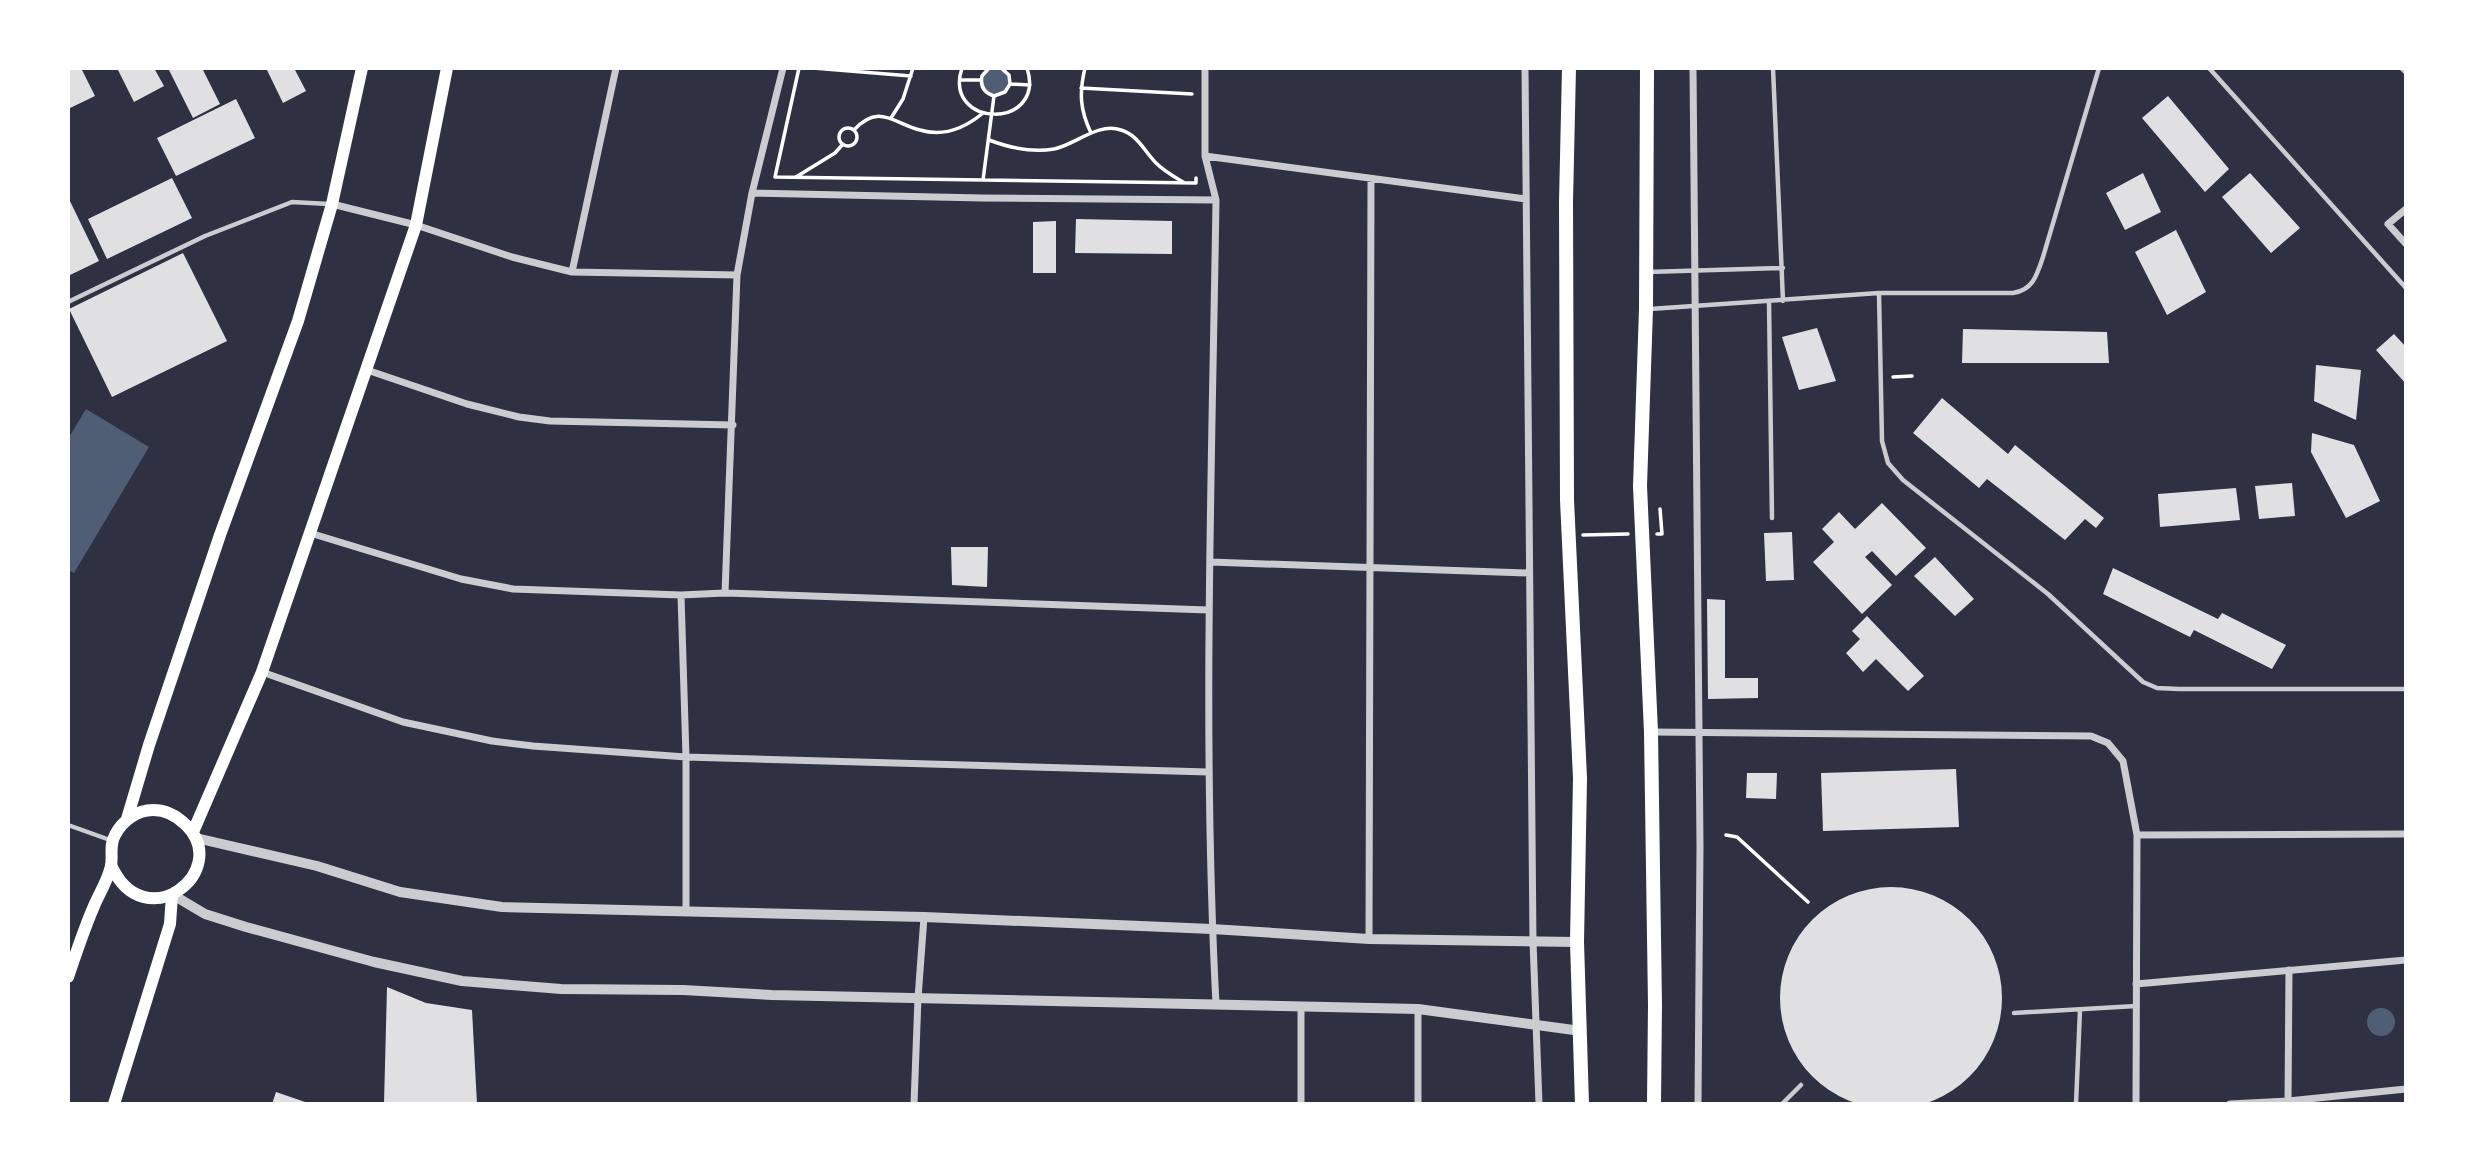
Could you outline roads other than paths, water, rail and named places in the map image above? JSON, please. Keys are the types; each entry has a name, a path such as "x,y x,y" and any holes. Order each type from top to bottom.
{"highway":[{"path":"1569,68 1566,202 1567,500 1580,778 1577,942 1581,1104"},
{"path":"1647,68 1646,309 1640,486 1651,732 1654,1104"}],"main road":[{"path":"127,819 149,745 220,535 298,321 332,204 362,68"},
{"path":"194,835 261,672 416,225 447,68"},
{"path":"165,811 178,817 194,835 199,855 197,867 184,888 173,895 153,899 139,896 122,884 111,865 112,840 127,819 139,813 165,811"},
{"path":"68,977 111,865"},
{"path":"114,1104 170,924 173,895"}],"street":[{"path":"572,272 586,197 616,68"},
{"path":"725,593 737,275 752,192 783,68"},
{"path":"1205,68 1205,156 1216,201 1208,610 1208,772 1216,1004"},
{"path":"1525,68 1533,941 1539,1104"},
{"path":"1693,68 1698,1104"},
{"path":"1205,156 1526,199"},
{"path":"1369,939 1371,179"},
{"path":"752,192 1216,201"},
{"path":"332,204 416,225 512,257 572,272 737,275"},
{"path":"2406,209 2388,223 2406,244"},
{"path":"367,370 467,404 550,421 733,425"},
{"path":"310,533 461,579 513,589 681,595 725,593 1208,610"},
{"path":"1210,562 1530,573"},
{"path":"681,595 686,758 686,910"},
{"path":"261,672 403,722 468,737 533,746 686,758 1208,772"},
{"path":"1651,732 2091,736 2108,743 2123,761 2137,835 2136,1104"},
{"path":"2137,835 2406,834"},
{"path":"194,835 317,866 400,892 502,907 924,917 1212,929 1369,939 1577,942"},
{"path":"173,895 205,914 246,928 374,962 462,981 561,989 1418,1009 1581,1031"},
{"path":"914,1104 924,917"},
{"path":"2136,985 2406,960"},
{"path":"2288,1102 2289,970"},
{"path":"1301,1007 1301,1104"},
{"path":"1418,1009 1418,1104"},
{"path":"2230,1104 2288,1102 2406,1088"}],"lane":[{"path":"1773,68 1783,301"},
{"path":"1646,309 1879,293 2020,292 2032,284 2043,257 2099,68"},
{"path":"2209,68 2406,288"},
{"path":"68,302 205,236 292,202 332,204"},
{"path":"1646,272 1783,268"},
{"path":"1879,293 1882,441 1888,463 1903,480 2048,594 2143,682 2157,688 2179,689 2406,690"},
{"path":"1769,301 1772,518"},
{"path":"68,825 112,840"},
{"path":"2014,1013 2136,1006"},
{"path":"2076,1104 2080,1010"},
{"path":"1782,1104 1801,1085"}],"water":[{"path":"996,68 1005,72 1009,81 1005,90 996,94 987,90 983,81 987,72"},
{"path":"86,409 149,447 74,573 68,570 68,439"},
{"path":"2381,1008 2391,1012 2395,1022 2391,1032 2381,1036 2371,1032 2367,1022 2371,1012"}]}
